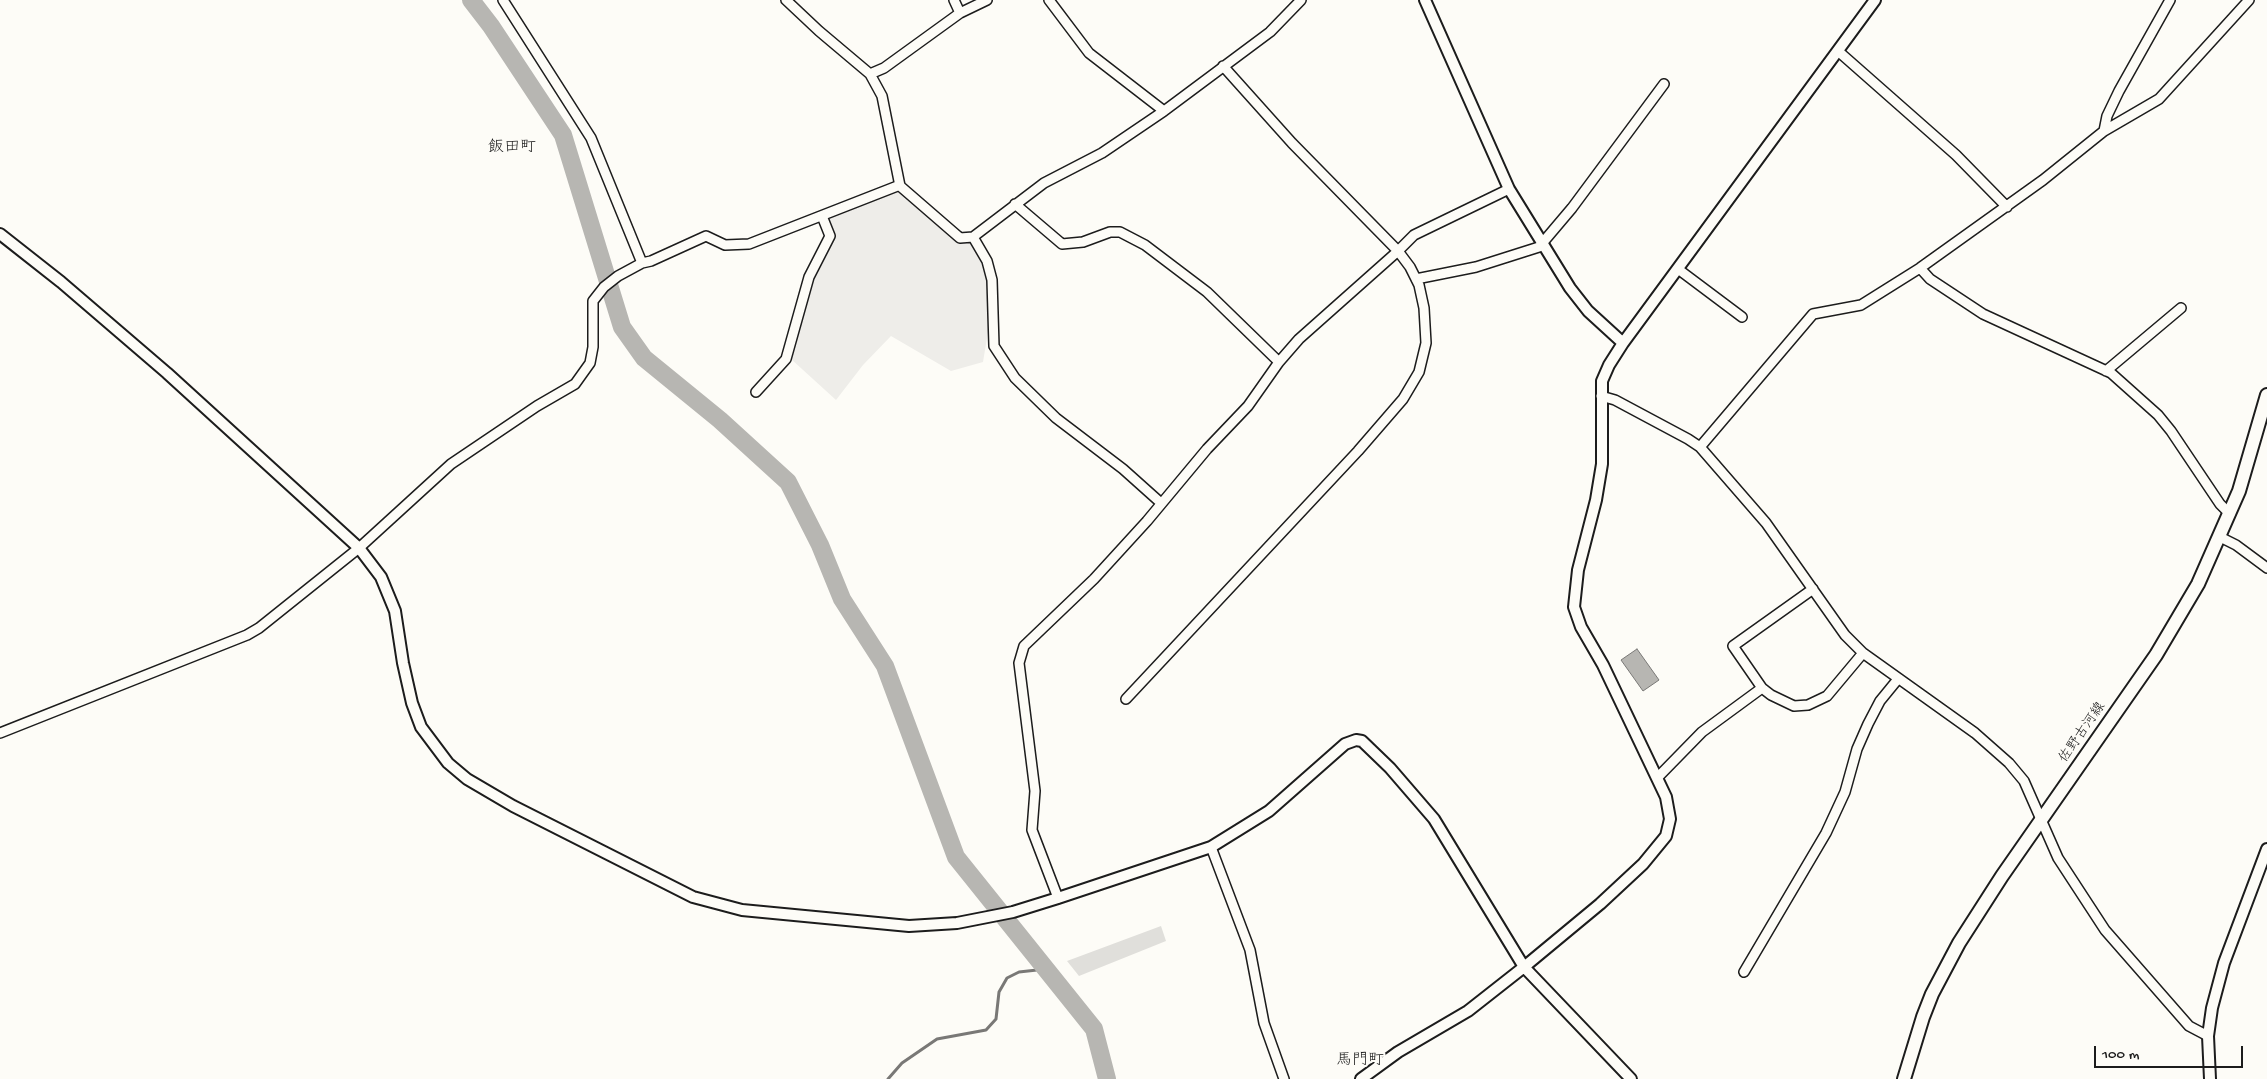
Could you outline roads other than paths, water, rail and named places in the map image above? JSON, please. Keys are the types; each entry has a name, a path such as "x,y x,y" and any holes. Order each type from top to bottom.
{"main road":[{"name":"佐野古河線","path":"1904,1079 1923,1017 1944,969 1992,891 2156,655 2198,584 2230,514 2248,465 2267,395"}],"street":[{"path":"503,0 591,138 642,263"},
{"path":"786,0 819,32 870,74 882,96 900,185 960,238 973,237 1044,183 1102,153 1164,111 1270,32 1301,0"},
{"path":"954,0 960,13"},
{"path":"870,74 884,68 960,13 987,0"},
{"path":"1049,0 1089,53 1164,111"},
{"path":"1425,0 1508,190 1570,288 1588,311 1624,343"},
{"path":"1361,1079 1398,1052 1468,1010 1524,967 1600,904 1643,864 1662,842 1668,830 1670,812 1658,777 1603,665 1581,627 1574,607 1578,570 1596,500 1602,464 1602,381 1609,365 1624,343 1875,0"},
{"path":"2104,131 2108,116 2119,91 2170,0"},
{"path":"1700,447 1813,314 1861,304 1920,268 2007,207 2104,131 2159,99 2249,0"},
{"path":"1838,51 1956,155 2007,207"},
{"path":"1126,699 1358,451 1404,399 1419,372 1426,343 1424,308 1416,279 1410,267 1398,251 1292,143 1223,66"},
{"path":"1416,279 1511,257 1542,244 1572,208 1664,84"},
{"path":"0,733 247,635 259,628 359,548 451,464 537,406 575,384 590,363 593,347 593,301 598,293 618,276 642,263 651,261 706,236 725,245 749,244 900,185"},
{"path":"1058,898 1032,830 1035,792 1019,663 1024,646 1094,579 1207,449 1248,406 1279,362 1299,339 1414,235 1427,227 1508,190"},
{"path":"1016,204 1062,244 1083,242 1110,232 1120,232 1144,245 1207,292 1279,362"},
{"path":"756,392 786,359 809,277 830,236 822,216"},
{"path":"0,234 61,282 167,373 359,548 381,577 395,611 407,679 421,727 448,763 467,779 513,806 684,893 742,910 909,926 957,923 1013,912 1211,847 1269,811 1345,744 1356,740 1362,741 1390,768 1434,819 1524,967 1631,1079"},
{"path":"973,237 987,261 992,280 994,346 1015,378 1056,418 1123,469 1161,503"},
{"path":"1920,268 1930,279 1984,314 2106,371 2158,415 2171,431 2220,504 2230,514"},
{"path":"1678,269 1742,317"},
{"path":"2106,371 2181,308"},
{"path":"1601,396 1615,400 1688,438 1700,447 1766,523 1845,635 1863,654 1975,734 2009,763 2024,780 2058,858 2105,930 2189,1026 2208,1036"},
{"path":"2220,536 2236,545 2267,568"},
{"path":"1813,589 1733,646 1762,688 1771,696 1794,706 1808,705 1827,696 1863,654"},
{"path":"1744,972 1826,834 1844,792 1857,749 1868,724 1880,701 1898,679"},
{"path":"1658,777 1702,732 1762,688"},
{"path":"1211,847 1250,950 1264,1023 1284,1079"},
{"path":"2210,1079 2208,1036 2212,1008 2224,963 2267,849"}],"waterway":[{"path":"471,0 491,26 563,135 622,327 644,358 720,420 788,482 820,545 842,599 885,666 956,857 1094,1029 1107,1079"},
{"path":"888,1079 902,1063 937,1039 986,1030 996,1019 999,992 1007,978 1019,972 1046,969"}],"district":[{"name":"飯田町","path":"512,149"},
{"name":"馬門町","path":"1360,1062"}]}
